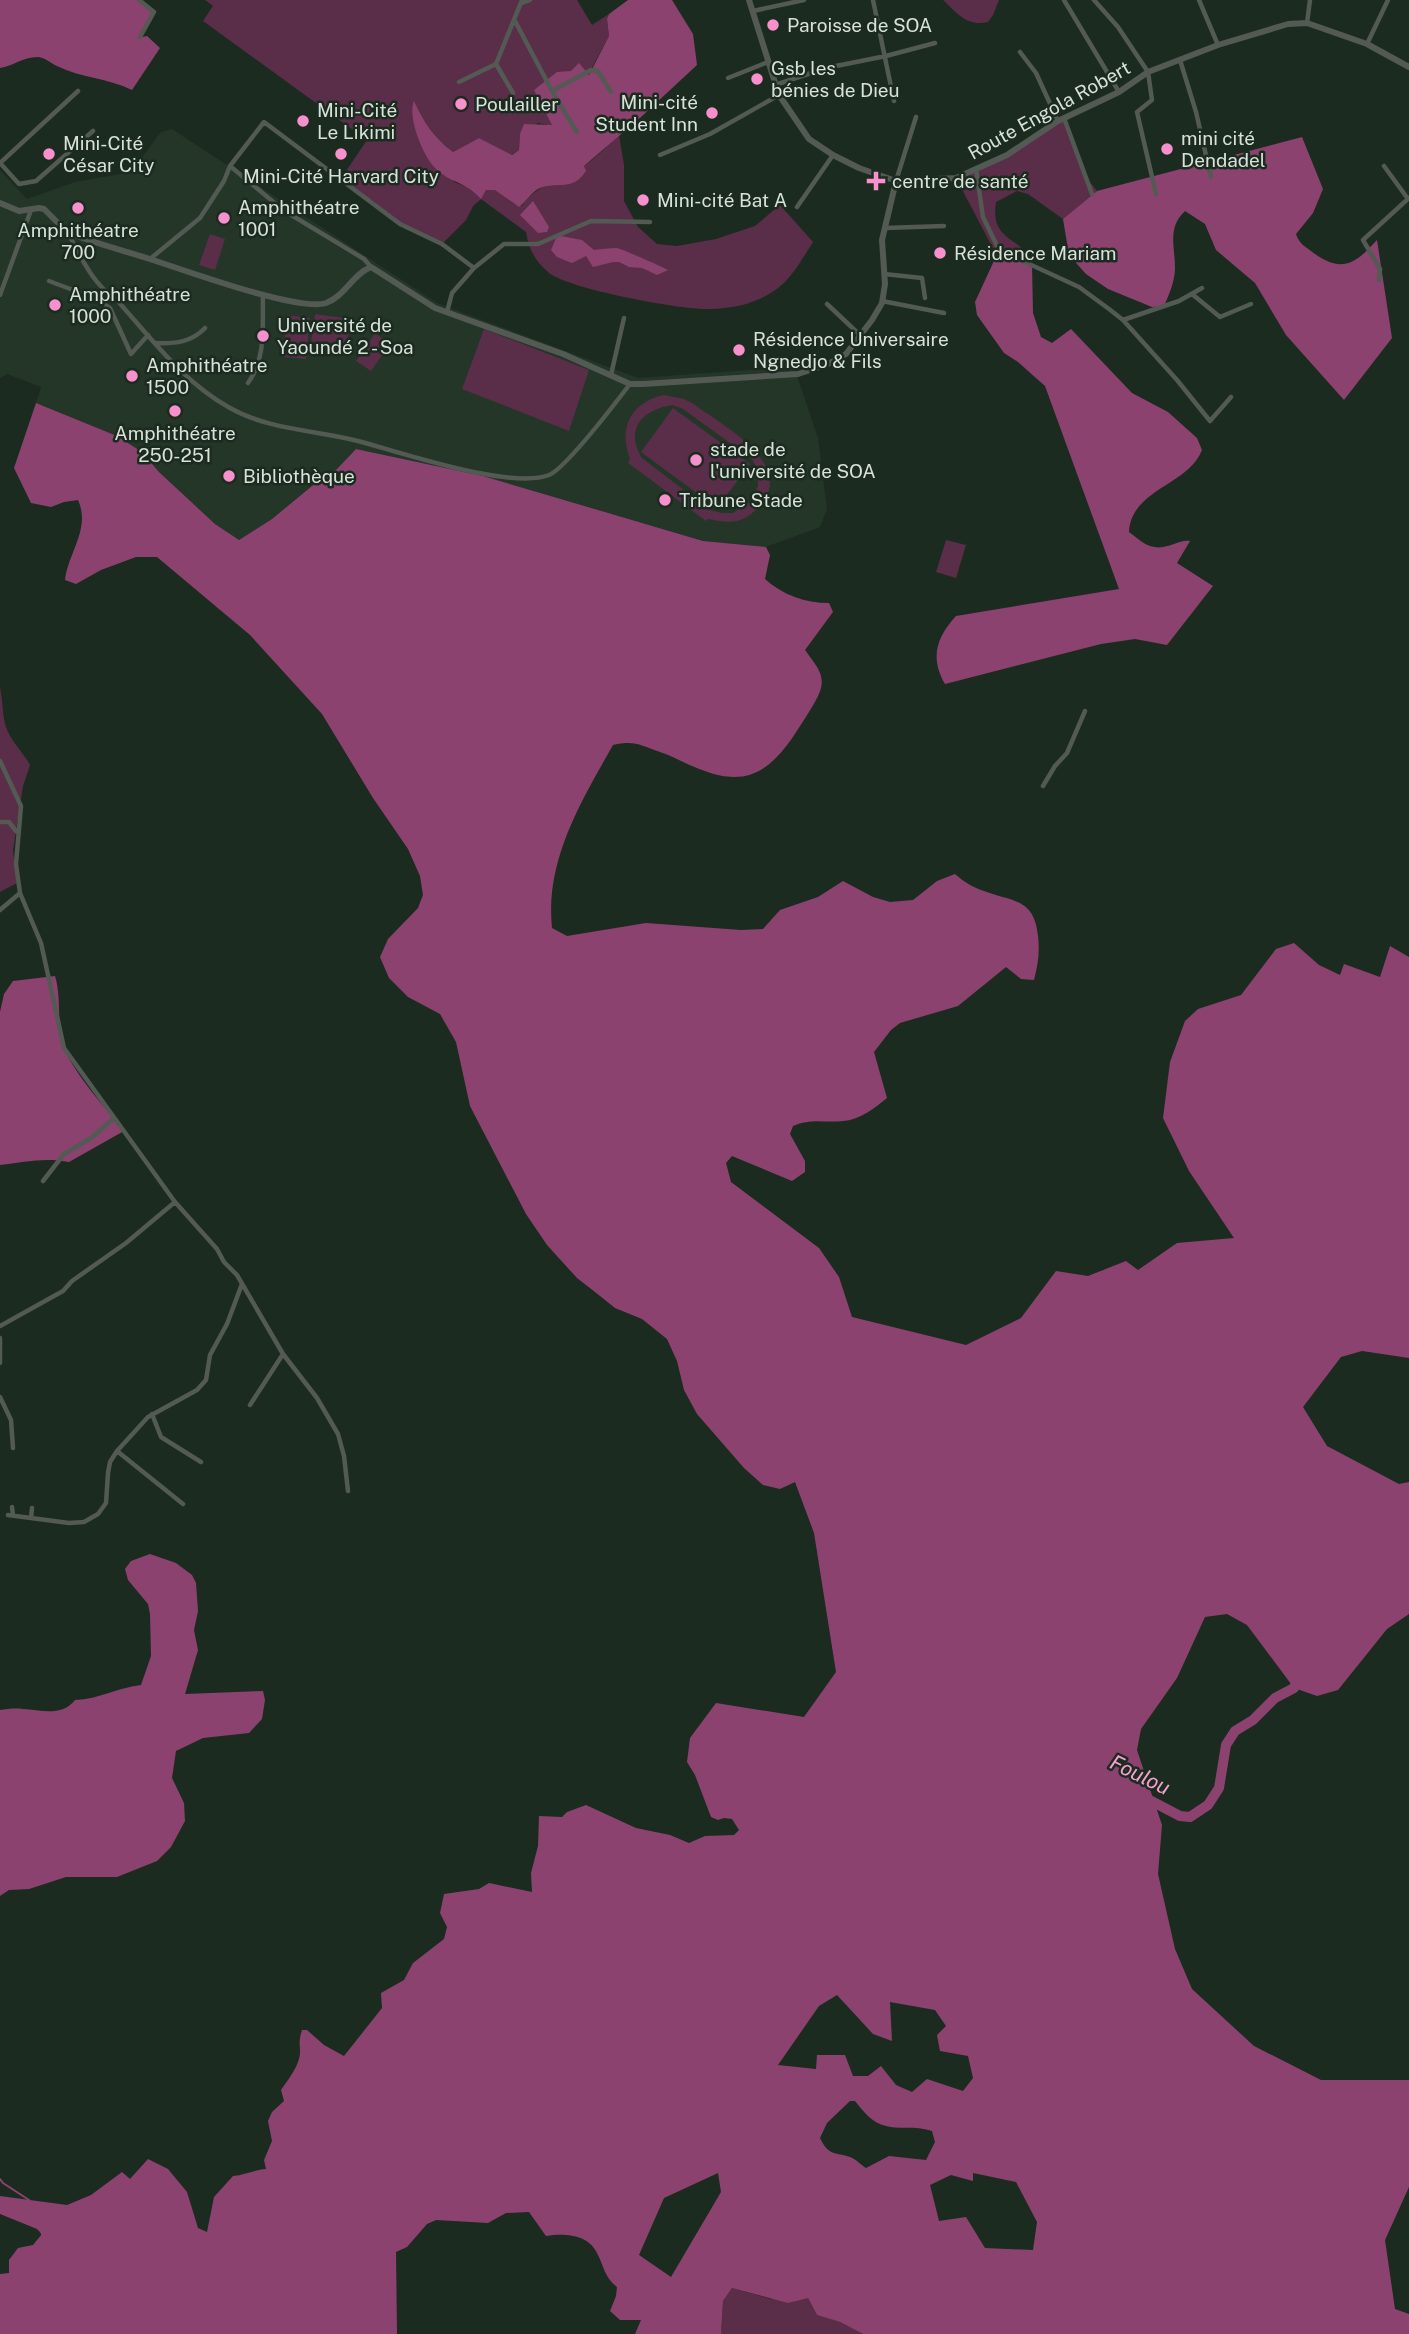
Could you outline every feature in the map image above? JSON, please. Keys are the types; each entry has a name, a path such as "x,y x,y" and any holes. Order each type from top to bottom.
{"street":[{"path":"139,0 154,12 141,37"},
{"path":"459,82 496,64 522,1 530,0"},
{"name":"Route Engola Robert","path":"749,0 779,95 809,139 833,155 896,181 956,178 1007,155 1061,120 1119,92 1148,72 1218,45 1287,24 1307,23 1367,44 1409,67"},
{"path":"752,11 804,0"},
{"path":"873,0 894,101"},
{"path":"1064,0 1119,92"},
{"path":"1094,0 1118,27 1148,72 1152,100 1137,112 1156,194"},
{"path":"1199,0 1218,45"},
{"path":"1307,23 1310,0"},
{"path":"1367,44 1388,0"},
{"path":"515,21 577,132"},
{"path":"775,85 826,68 935,43"},
{"path":"1020,52 1036,73 1061,120 1092,194"},
{"path":"1180,60 1196,112 1211,177"},
{"path":"728,78 768,62"},
{"path":"496,64 513,93"},
{"path":"552,91 591,70 598,71 611,93"},
{"path":"78,91 0,163 19,184 28,184 45,174 93,131"},
{"path":"660,155 710,134 779,95"},
{"path":"230,166 283,210 364,260 424,302 562,354 631,384 803,373 846,355 882,301 885,228 916,117"},
{"path":"150,259 200,218 224,181 230,166 264,122 400,224 442,244 474,268"},
{"path":"797,207 833,155"},
{"path":"1379,280 1380,269 1363,240 1408,198 1384,166"},
{"path":"976,169 984,217 999,250 1079,287 1123,320 1210,421 1231,397"},
{"path":"0,203 19,211 44,209 67,232 83,260 108,293 185,375 229,408 251,418 286,428 357,441 467,470 528,478 547,476 554,472 631,384"},
{"path":"0,296 31,209"},
{"path":"447,312 452,293 474,268 504,244 538,244 591,221 650,222"},
{"path":"885,228 944,226"},
{"path":"67,232 262,295 306,304 326,303 335,298 357,276 371,267"},
{"path":"884,274 922,278 925,298"},
{"path":"49,281 97,299 110,308 131,354 148,335"},
{"path":"1123,320 1179,301 1202,288"},
{"path":"1192,294 1220,317 1251,304"},
{"path":"248,383 262,351 262,295"},
{"path":"882,301 944,313"},
{"path":"827,304 861,336"},
{"path":"611,375 624,318"},
{"path":"155,343 170,344 196,338 205,328"},
{"path":"1043,786 1067,753 1085,711"},
{"path":"0,761 20,806 16,872 20,893 41,943 64,1048 175,1202 217,1249 242,1284 283,1354 311,1389 338,1434 348,1491"},
{"path":"0,822 9,822 17,831"},
{"path":"0,910 20,893"},
{"path":"43,1181 64,1154 91,1138 114,1118"},
{"path":"0,1326 63,1291 72,1281 126,1243 175,1202"},
{"path":"12,1507 11,1515 69,1523 84,1521 98,1514 106,1503 110,1462 117,1451 152,1414 197,1390 206,1380 210,1355 227,1324 242,1284"},
{"path":"0,1338 0,1363"},
{"path":"250,1405 283,1354"},
{"path":"0,1398 11,1420 13,1448"},
{"path":"152,1414 161,1437 201,1462"},
{"path":"117,1451 183,1504"},
{"path":"31,1518 32,1508"}],"shaded area":[{"path":"0,0 139,0 154,12 142,37 147,36 160,48 132,90 66,70 40,57 27,58 0,68"},
{"path":"205,0 577,0 592,25 609,14 609,36 588,75 553,126 538,123 520,135 519,150 511,155 479,138 453,152 435,135 414,102 454,182 467,187 481,198 486,190 496,190 514,204 522,206 533,193 573,173 596,157 619,135 624,165 624,201 638,227 657,244 677,246 716,239 755,226 780,205 813,242 794,271 772,293 728,308 706,309 624,297 561,279 549,273 536,260 526,232 481,199 473,206 466,220 442,244 400,224 340,180 367,140 203,21 213,6"},
{"path":"628,0 672,0 693,34 697,65 584,166 586,171 576,182 540,188 519,207 495,190 486,190 481,199 470,189 435,168 417,136 412,108 414,101 430,129 453,152 479,138 512,155 519,150 524,124 552,125 534,90 557,72 571,71 579,63 589,75 609,36 609,14"},
{"path":"943,0 999,0 988,22 981,23 963,18"},
{"path":"1064,119 1085,176 1097,191 1063,219 1028,194 1017,191 996,202 995,216 998,226 1023,249 1032,264 999,250 996,254 956,178 1007,155"},
{"name":"Université de Yaoundé 2 - Soa","path":"172,129 437,303 638,378 794,367 818,438 827,509 820,527 766,547 703,541 483,476 356,449 337,469 272,519 239,540 215,524 159,472 142,452 117,436 36,403 41,387 7,374 0,378 0,170 27,199 75,182 131,172 161,132"},
{"path":"1302,137 1323,189 1313,213 1296,234 1299,240 1325,260 1342,264 1356,259 1377,240 1392,338 1344,400 1286,335 1255,283 1216,250 1205,224 1185,211 1179,217 1174,231 1175,268 1171,288 1164,306 1152,307 1108,289 1086,274 1069,255 1063,219 1097,191"},
{"path":"533,201 549,227 547,232 538,233 520,215"},
{"path":"210,234 225,239 215,270 199,265"},
{"path":"561,236 582,240 594,250 620,249 668,270 657,275 619,262 593,267 586,256 572,263 557,257 551,250 556,238"},
{"path":"999,250 1032,264 1033,313 1041,337 1052,343 1071,329 1132,393 1168,412 1197,438 1202,450 1195,462 1139,506 1132,518 1129,532 1145,544 1155,547 1190,541 1177,563 1213,586 1167,645 1135,639 1101,644 945,684 940,675 937,648 944,632 956,616 1119,589 1045,386 1004,353 977,315 975,302"},
{"path":"315,314 351,319 345,354 310,349"},
{"path":"287,315 310,318 306,359 283,357"},
{"path":"484,329 589,370 569,431 462,389"},
{"path":"375,333 390,344 371,371 356,361"},
{"path":"664,395 692,403 736,434 763,461 769,476 768,492 752,514 729,522 706,521 628,463 630,459 626,437 630,418 653,398","holes":["673,405 683,409 752,459 757,469 758,486 751,501 733,513 710,510 642,458 637,448 636,430 645,416 662,407"]},
{"path":"36,403 117,436 142,452 159,472 215,524 239,540 272,519 337,469 356,449 483,476 703,541 766,547 770,555 765,579 795,597 829,603 833,612 805,650 819,671 822,683 820,690 782,752 757,772 742,776 725,776 699,769 637,744 613,745 568,832 554,879 551,903 552,928 567,936 646,923 741,930 763,929 780,910 818,897 843,881 873,897 890,902 913,900 937,881 955,874 976,888 1020,903 1032,914 1039,947 1034,980 1021,979 1006,967 958,1006 900,1023 891,1030 874,1052 887,1098 855,1118 806,1122 793,1126 790,1134 805,1161 805,1172 792,1181 732,1156 726,1163 731,1182 819,1248 839,1277 852,1317 966,1345 1021,1318 1056,1271 1088,1276 1126,1261 1138,1270 1177,1243 1234,1238 1189,1171 1163,1118 1170,1062 1185,1021 1198,1009 1241,995 1276,949 1294,943 1319,965 1340,975 1344,964 1380,977 1390,946 1409,957 1409,1358 1362,1351 1341,1357 1303,1407 1327,1446 1399,1484 1409,1482 1409,1614 1387,1629 1338,1690 1317,1696 1294,1688 1247,1625 1227,1614 1205,1617 1177,1678 1141,1729 1137,1750 1162,1825 1158,1874 1175,1949 1192,1989 1254,2046 1321,2080 1409,2080 1409,2187 1385,2240 1395,2309 1409,2314 1409,2334 863,2334 840,2322 817,2315 808,2298 788,2303 732,2288 723,2301 721,2334 635,2334 641,2320 620,2320 610,2311 617,2287 607,2275 593,2247 575,2236 546,2236 529,2212 506,2213 488,2223 436,2220 427,2224 407,2247 396,2252 397,2334 0,2334 0,2274 9,2273 9,2260 18,2248 33,2245 42,2234 37,2229 0,2214 0,2196 67,2205 91,2195 122,2172 130,2179 148,2159 168,2169 187,2192 198,2228 207,2232 214,2197 233,2176 266,2169 264,2160 272,2141 268,2121 272,2112 284,2101 281,2090 298,2063 302,2030 307,2030 324,2045 344,2056 382,2008 381,1993 404,1980 413,1963 444,1939 447,1927 440,1913 444,1894 479,1889 489,1883 532,1892 531,1873 538,1846 539,1816 562,1817 567,1812 586,1805 636,1828 670,1835 689,1843 705,1836 734,1835 739,1830 732,1819 718,1820 711,1817 695,1775 687,1762 690,1738 716,1703 804,1717 836,1672 814,1533 795,1482 780,1489 763,1485 744,1468 697,1414 684,1390 677,1361 667,1339 642,1319 615,1308 577,1278 547,1245 526,1214 470,1106 456,1042 440,1014 408,997 389,978 380,957 388,939 418,908 423,895 420,876 408,849 373,798 322,714 250,635 157,557 136,557 101,570 76,584 65,580 82,521 78,500 51,507 31,503 14,468","holes":["837,1995 873,2034 892,2041 890,2002 935,2010 946,2026 937,2035 940,2051 968,2056 973,2078 963,2091 927,2079 912,2092 896,2085 881,2066 868,2076 853,2076 845,2055 817,2055 816,2069 778,2065 819,2006","850,2101 855,2101 876,2122 892,2127 932,2131 935,2142 926,2160 889,2156 866,2168 852,2158 833,2153 827,2148 820,2138 827,2123","718,2173 721,2192 671,2277 639,2255 664,2198","973,2173 1016,2182 1037,2222 1033,2250 985,2248 966,2217 939,2221 930,2185 951,2175 973,2181"]},
{"path":"673,408 750,464 717,508 641,452"},
{"path":"946,540 966,545 956,578 936,572"},
{"path":"0,688 6,727 30,765 23,786 13,850 17,883 0,892"},
{"path":"55,976 59,1020 68,1057 82,1079 124,1131 69,1162 43,1160 0,1165 0,1012 4,994 13,981"},
{"path":"150,1554 176,1563 192,1575 196,1583 198,1611 194,1630 198,1650 185,1694 263,1691 265,1700 262,1719 249,1733 203,1738 176,1751 172,1778 184,1803 185,1821 171,1847 157,1861 117,1877 66,1877 29,1889 9,1890 0,1896 0,1710 58,1711 75,1700 141,1685 151,1656 150,1614 148,1604 128,1580 125,1569 131,1561"},
{"path":"732,2288 771,2299 808,2298 817,2315 840,2322 863,2334 721,2334 723,2301"}],"waterway":[{"name":"Foulou","path":"1303,2334 1295,2321 1108,2238 1101,2227 1095,2212 1089,2166 1104,2152 1114,2126 1142,2096 1154,2089 1166,2088 1183,2094 1209,2084 1213,2051 1198,2039 1181,2032 1140,2037 1134,2021 1145,2002 1144,1991 1135,1970 1136,1949 1092,1902 1096,1881 1064,1854 1082,1845 1040,1810 1041,1787 1055,1778 1086,1771 1115,1782 1180,1816 1190,1817 1208,1805 1219,1788 1226,1745 1235,1731 1253,1720 1275,1698 1294,1688 1297,1677 1294,1647 1304,1642 1315,1642 1328,1610 1352,1597 1368,1565 1377,1567 1389,1576 1409,1578"},
{"path":"0,2179 29,2200 42,2234 63,2260 68,2298 60,2334"}],"place":[{"name":"Paroisse de SOA","path":"773,25"},
{"name":"Gsb les bénies de Dieu","path":"757,79"},
{"name":"Poulailler","path":"461,104"},
{"name":"Mini-cité Student Inn","path":"712,113"},
{"name":"Mini-Cité Le Likimi","path":"303,121"},
{"name":"mini cité Dendadel","path":"1167,149"},
{"name":"Mini-Cité César City","path":"49,154"},
{"name":"Mini-Cité Harvard City","path":"341,154"},
{"name":"centre de santé","path":"876,181"},
{"name":"Mini-cité Bat A","path":"643,200"},
{"name":"Amphithéatre 700","path":"78,208"},
{"name":"Amphithéatre 1001","path":"224,218"},
{"name":"Résidence Mariam","path":"940,253"},
{"name":"Amphithéatre 1000","path":"55,305"},
{"name":"Université de Yaoundé 2 - Soa","path":"263,336"},
{"name":"Résidence Universaire Ngnedjo & Fils","path":"739,350"},
{"name":"Amphithéatre 1500","path":"132,376"},
{"name":"Amphithéatre 250-251","path":"175,411"},
{"name":"stade de l'université de SOA","path":"696,460"},
{"name":"Bibliothèque","path":"229,476"},
{"name":"Tribune Stade","path":"665,500"}]}
